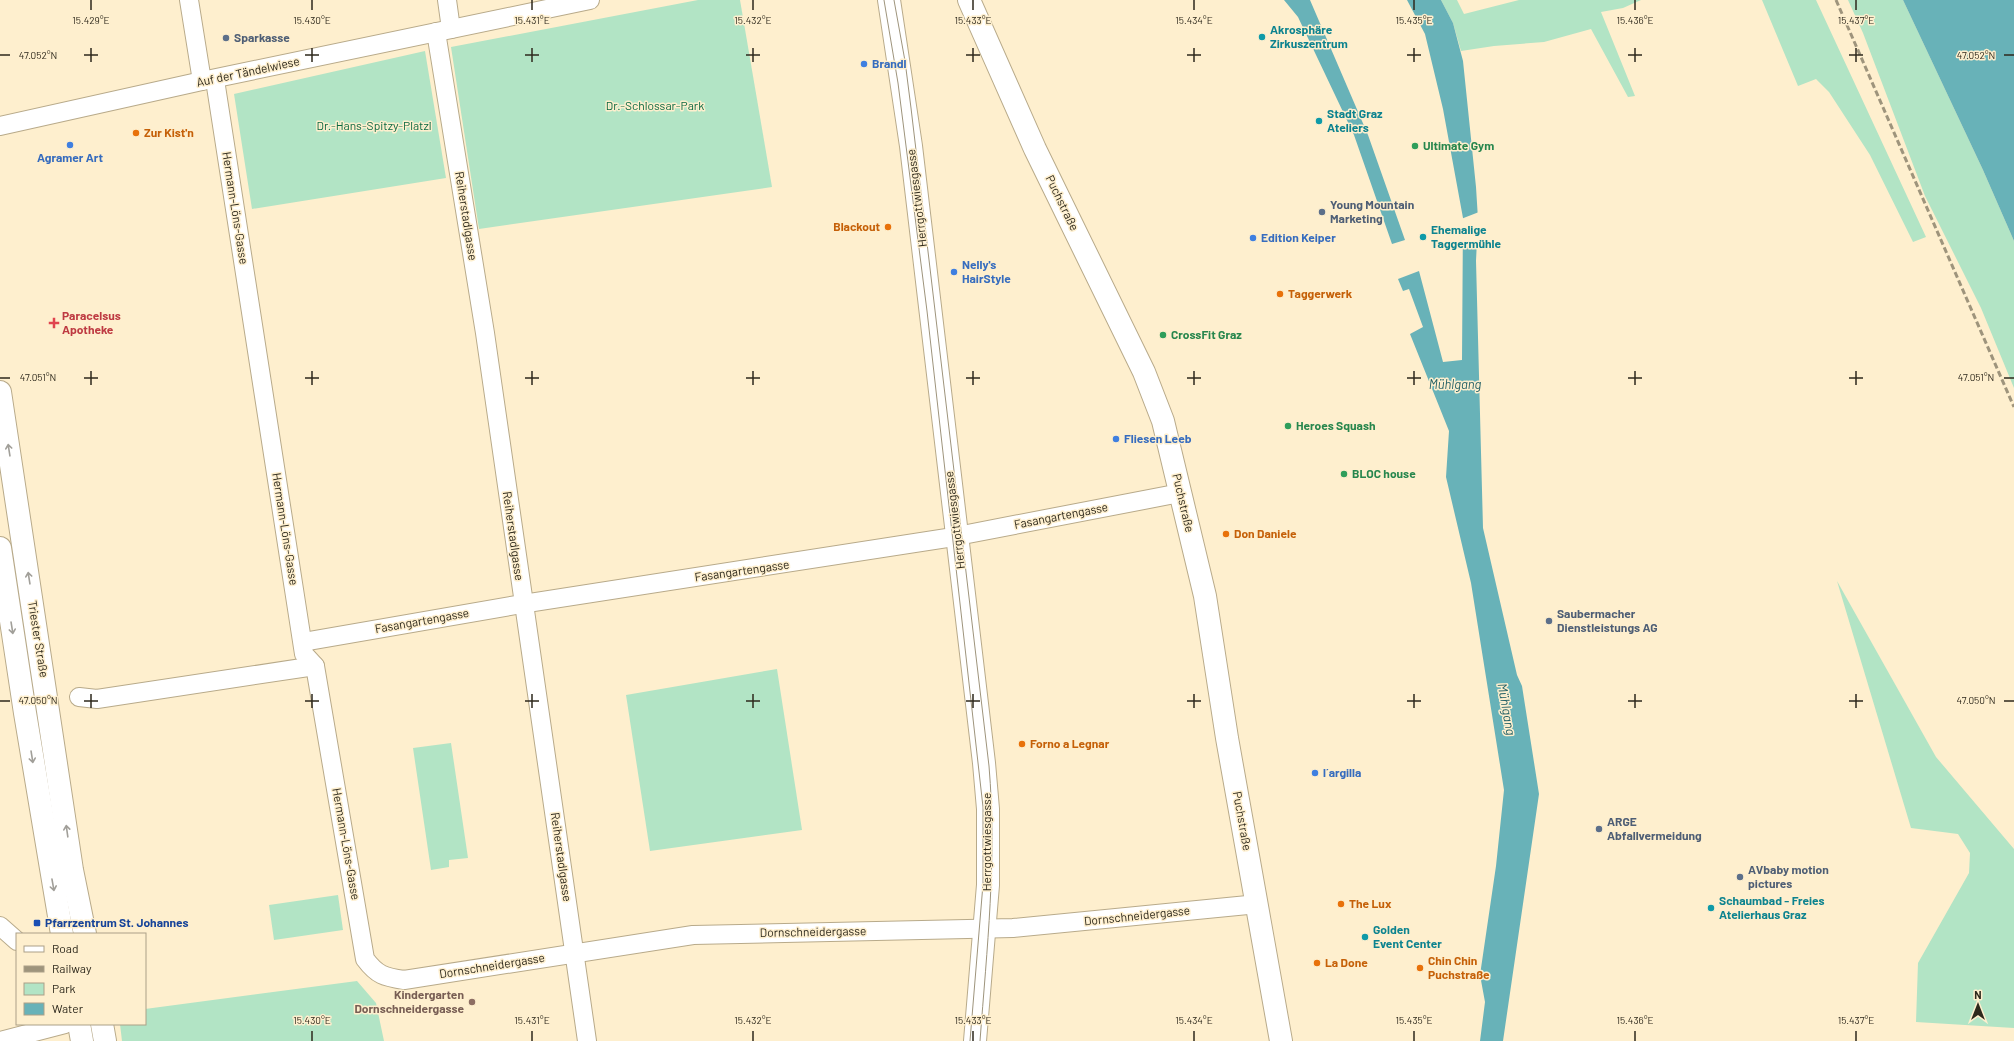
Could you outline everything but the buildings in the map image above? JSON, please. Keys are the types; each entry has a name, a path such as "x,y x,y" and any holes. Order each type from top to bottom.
{"main road":[{"name":"Herrgottwiesgasse","path":"889,0 911,146 988,809 988,885 975,1041"},
{"name":"Puchstraße","path":"969,0 1036,150 1144,372 1163,421 1205,596 1227,738 1258,904 1281,1041"},
{"name":"Triester Straße","path":"0,392 72,870 85,933"},
{"name":"Triester Straße","path":"0,548 25,713 62,933"},
{"path":"79,1025 82,1041"},
{"path":"102,1025 105,1041"}],"street":[{"name":"Hermann-Löns-Gasse","path":"189,0 208,81 304,654 315,666 365,959 374,970"},
{"name":"Reiherstadlgasse","path":"447,0 443,30 522,604 575,952 587,1041"},
{"name":"Auf der Tändelwiese","path":"0,126 443,30 590,0"},
{"name":"Fasangartengasse","path":"302,642 522,604 826,558 957,536 1180,493"},
{"path":"79,697 97,699 315,666"},
{"name":"Dornschneidergasse","path":"374,970 385,977 404,980 575,952 693,935 1013,928 1258,904"},
{"path":"0,926 16,940"},
{"path":"0,1041 61,1025"}],"green space":[{"name":"Dr.-Schlossar-Park","path":"698,0 740,0 772,187 479,229 451,47"},
{"path":"1441,0 1457,0 1464,14 1519,0 1641,0 1623,8 1601,12 1635,96 1628,97 1591,29 1544,42 1494,46 1461,51 1453,23"},
{"path":"1762,0 1816,0 1926,237 1913,242 1870,155 1829,92 1816,79 1798,86"},
{"path":"1848,0 1903,0 1983,170 2014,241 2014,388 1981,308 1925,196 1863,33"},
{"name":"Dr.-Hans-Spitzy-Platzl","path":"425,51 446,178 252,209 234,94"},
{"path":"1837,581 1936,757 2014,849 2014,1028 1916,1022 1918,963 1969,873 1970,853 1958,834 1911,828"},
{"path":"777,669 802,830 650,851 626,695"},
{"path":"451,743 468,858 449,860 449,867 431,870 413,748"},
{"path":"338,895 343,930 274,940 269,905"},
{"path":"357,981 376,1003 384,1041 122,1041 120,1025 146,1025 146,1009"}],"water":[{"path":"1284,0 1310,0 1368,135 1405,240 1392,244 1354,135 1298,17"},
{"name":"Mühlgang","path":"1407,0 1441,0 1453,23 1463,61 1478,219 1476,261 1483,528 1517,675 1522,686 1539,794 1503,1041 1480,1041 1485,1002 1480,975 1496,866 1504,790 1471,583 1446,477 1449,431 1410,334 1423,327 1409,289 1403,291 1398,279 1419,271 1443,362 1462,360 1463,218 1443,109 1425,34"},
{"path":"1903,0 2014,0 2014,241 1983,170"}],"pier":[{"path":"1479,212 1478,246 1462,248 1461,219"}],"tram line":[{"path":"884,0 898,83 927,311 983,807 983,884 970,1041"},
{"path":"894,0 905,61 911,108 989,766 992,870 980,1041"}],"railway":[{"path":"1836,0 2014,407"}],"place":[{"name":"Akrosphäre Zirkuszentrum","path":"1262,37"},
{"name":"Sparkasse","path":"226,38"},
{"name":"Brandl","path":"864,64"},
{"name":"Stadt Graz Ateliers","path":"1319,121"},
{"name":"Zur Kist'n","path":"136,133"},
{"name":"Agramer Art","path":"70,145"},
{"name":"Ultimate Gym","path":"1415,146"},
{"name":"Young Mountain Marketing","path":"1322,212"},
{"name":"Blackout","path":"888,227"},
{"name":"Ehemalige Taggermühle","path":"1423,237"},
{"name":"Edition Keiper","path":"1253,238"},
{"name":"Nelly's HairStyle","path":"954,272"},
{"name":"Taggerwerk","path":"1280,294"},
{"name":"Paracelsus Apotheke","path":"54,323"},
{"name":"CrossFit Graz","path":"1163,335"},
{"name":"Heroes Squash","path":"1288,426"},
{"name":"Fliesen Leeb","path":"1116,439"},
{"name":"BLOC house","path":"1344,474"},
{"name":"Don Daniele","path":"1226,534"},
{"name":"Saubermacher Dienstleistungs AG","path":"1549,621"},
{"name":"Forno a Legnar","path":"1022,744"},
{"name":"l´argilla","path":"1315,773"},
{"name":"ARGE Abfallvermeidung","path":"1599,829"},
{"name":"AVbaby motion pictures","path":"1740,877"},
{"name":"The Lux","path":"1341,904"},
{"name":"Schaumbad - Freies Atelierhaus Graz","path":"1711,908"},
{"name":"Pfarrzentrum St. Johannes","path":"37,923"},
{"name":"Golden Event Center","path":"1365,937"},
{"name":"La Done","path":"1317,963"},
{"name":"Chin Chin Puchstraße","path":"1420,968"},
{"name":"Kindergarten Dornschneidergasse","path":"472,1002"}]}
